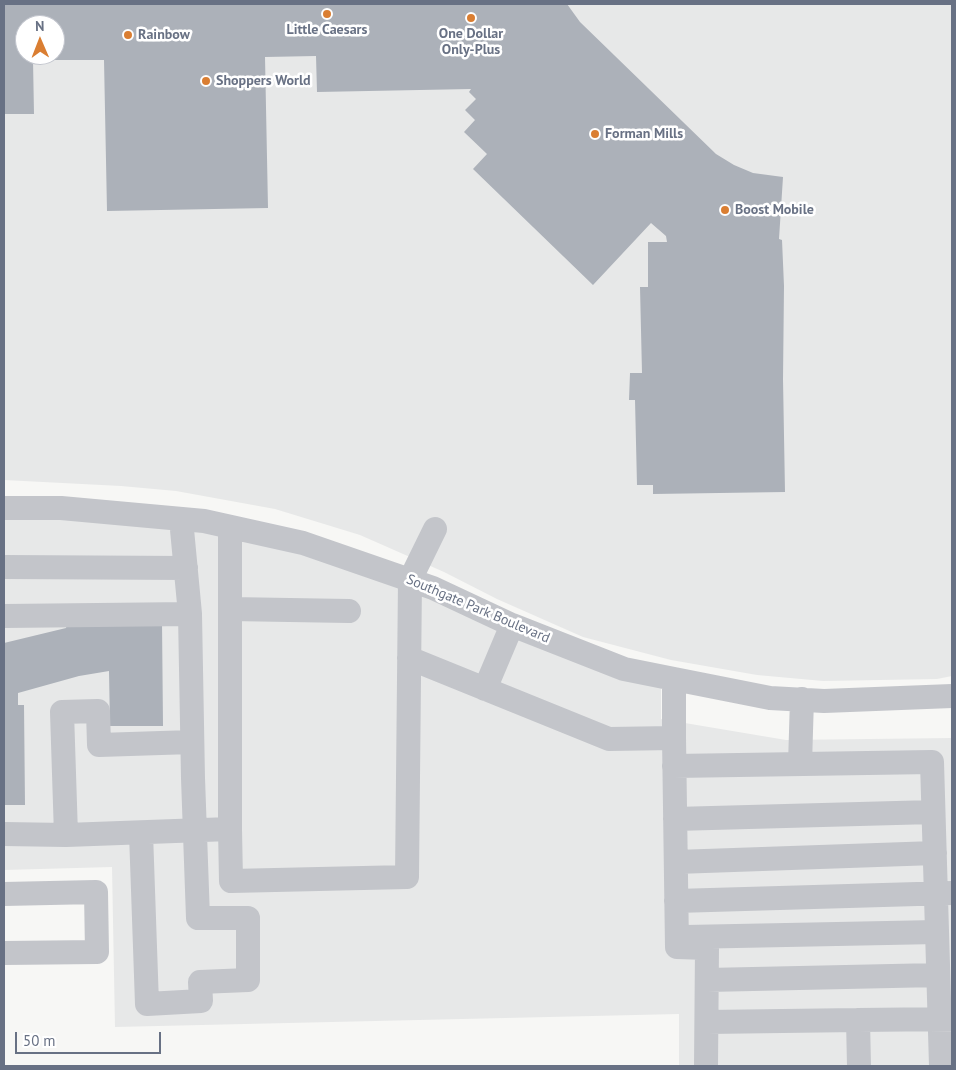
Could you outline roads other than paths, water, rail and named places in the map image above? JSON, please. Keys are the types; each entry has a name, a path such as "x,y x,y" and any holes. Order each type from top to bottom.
{"street":[{"name":"Southgate Park Boulevard","path":"4,508 61,508 204,521 303,543 433,588 512,626 624,669 674,679 770,698 802,700 824,701 952,696"},
{"path":"141,833 147,1004 201,1001 200,982 248,980 248,918 198,918 192,778 190,614 181,519"},
{"path":"230,527 231,880 407,877 410,580 435,529"},
{"path":"4,567 186,568"},
{"path":"230,609 349,611"},
{"path":"4,616 190,614"},
{"path":"484,689 512,626"},
{"path":"409,658 609,739 674,738"},
{"path":"674,679 677,947 707,948 706,1066"},
{"path":"800,764 802,700"},
{"path":"66,835 62,712 98,711 99,744 192,742"},
{"path":"674,766 932,762 934,853 944,893 937,932 938,975 946,1019 941,1066"},
{"path":"675,819 933,812"},
{"path":"4,834 66,835 230,829"},
{"path":"676,862 934,853"},
{"path":"4,894 96,892 97,952 4,953"},
{"path":"676,901 944,893"},
{"path":"677,937 937,932"},
{"path":"707,980 938,975"},
{"path":"707,1022 946,1019"},
{"path":"858,1020 859,1066"}],"place":[{"name":"Little Caesars","path":"327,14"},
{"name":"One Dollar Only-Plus","path":"471,18"},
{"name":"Rainbow","path":"128,35"},
{"name":"Shoppers World","path":"206,81"},
{"name":"Forman Mills","path":"595,134"},
{"name":"Boost Mobile","path":"725,210"}]}
